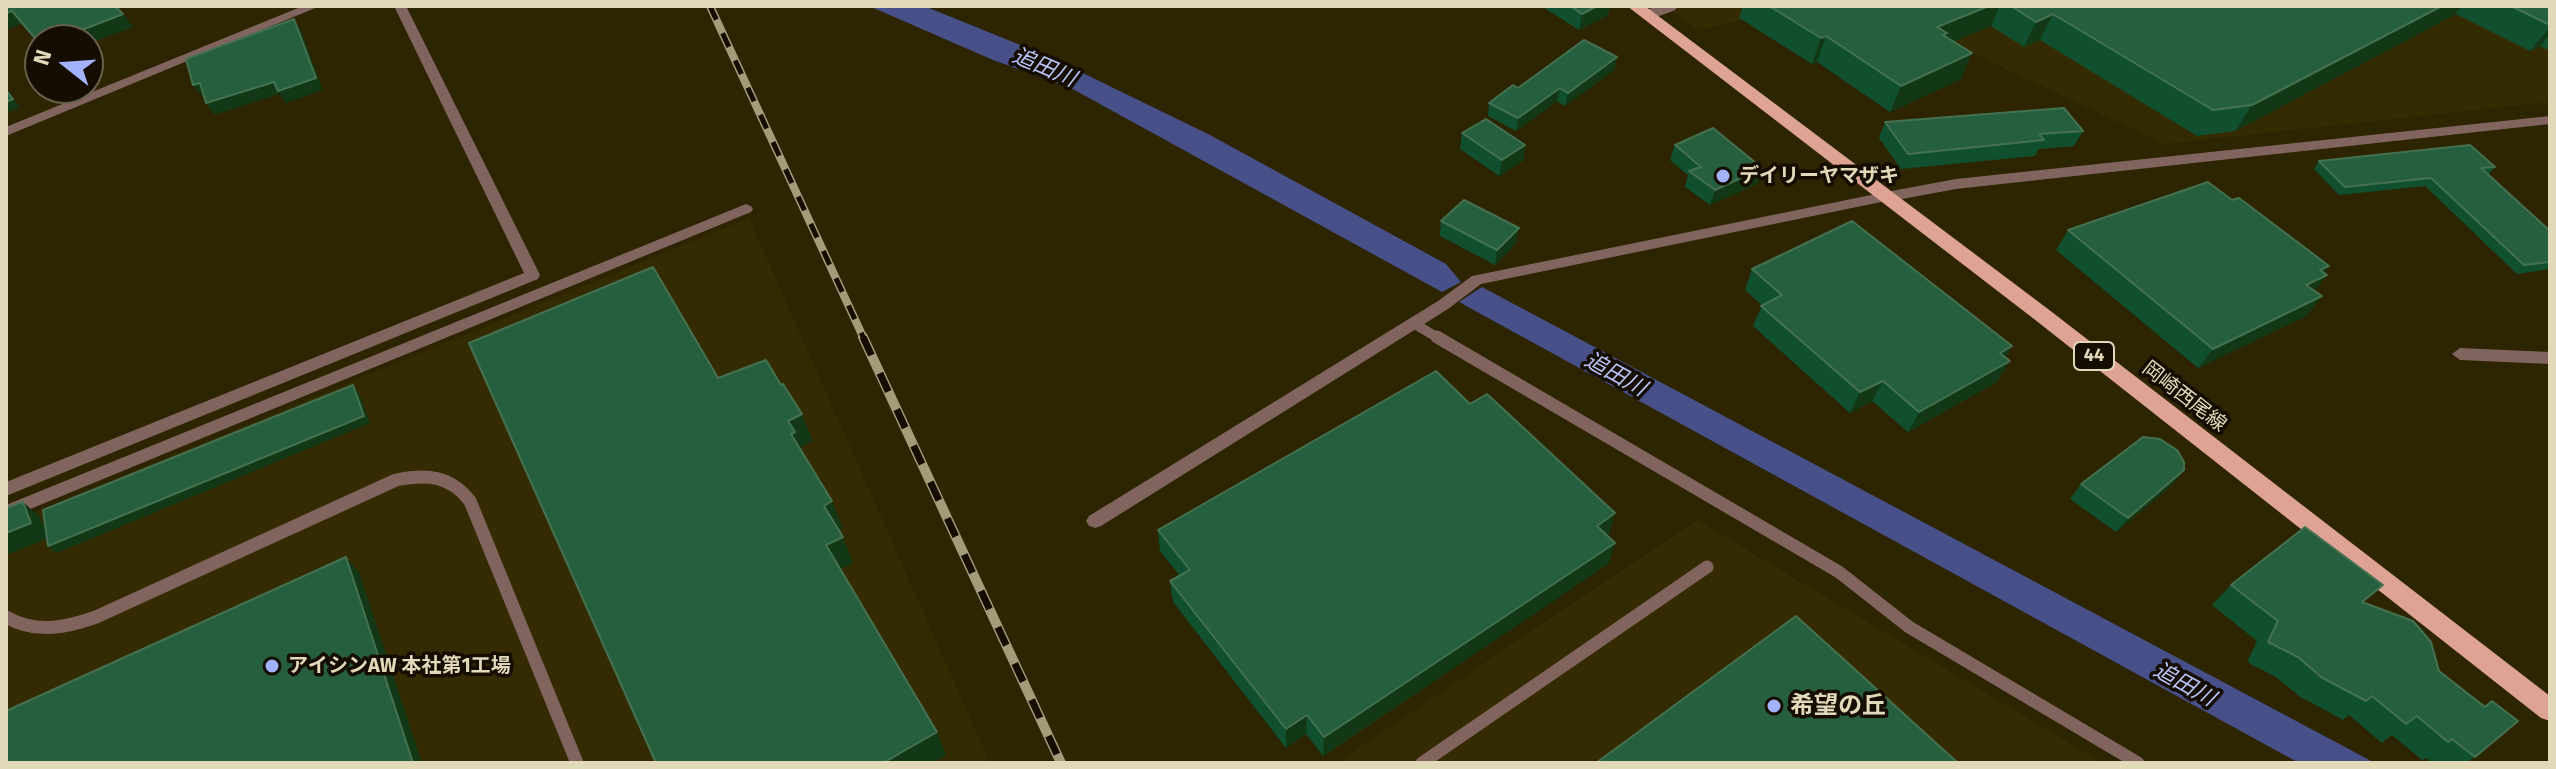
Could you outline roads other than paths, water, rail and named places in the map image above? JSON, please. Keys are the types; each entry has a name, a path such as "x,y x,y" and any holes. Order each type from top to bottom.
{"main road":[{"name":"岡崎西尾線","path":"1641,11 2550,710"}],"street":[{"path":"6,132 314,6"},
{"path":"6,489 533,275 400,6"},
{"path":"1095,521 1443,305 1477,280 1956,184 2550,120"},
{"path":"6,512 746,209"},
{"path":"2460,354 2550,358"}],"lane":[{"path":"1641,11 1672,6"},
{"path":"1413,323 1839,572 1909,627 2138,763"},
{"path":"6,617 40,630 75,624 109,613 396,480 421,474 443,477 461,487 470,501 577,763"},
{"path":"1422,763 1707,567"}],"water":[{"name":"追田川","path":"869,6 924,6 1050,57 1210,135 1446,264 1461,282 1442,292 1069,87 993,60"},
{"name":"追田川","path":"1482,287 2375,763 2299,763 1459,302"}],"railway":[{"path":"710,6 864,339"},
{"path":"863,337 1061,763"}],"place":[{"name":"デイリーヤマザキ","path":"1723,176"},
{"name":"アイシンAW 本社第1工場","path":"272,666"},
{"name":"希望の丘","path":"1774,706"}]}
